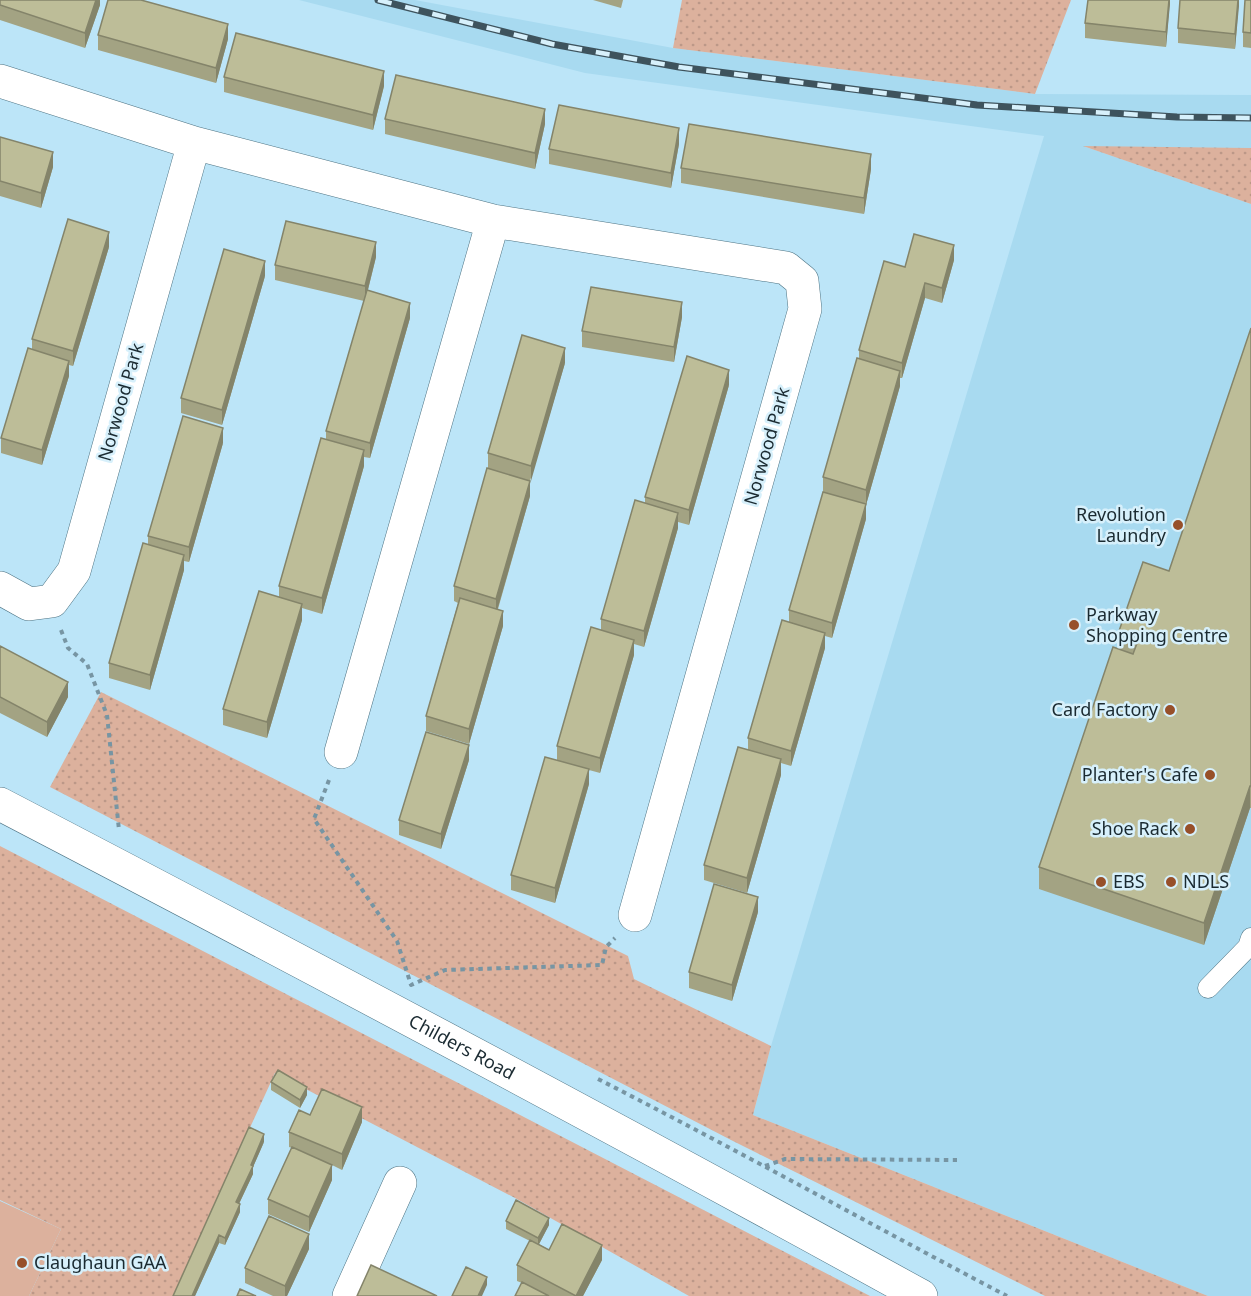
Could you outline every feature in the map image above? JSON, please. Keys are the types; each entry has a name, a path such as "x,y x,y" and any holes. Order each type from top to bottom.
{"street":[{"name":"Norwood Park","path":"0,81 194,142 494,221 786,268 802,281 805,309 635,915"},
{"name":"Norwood Park","path":"52,601 74,571 194,142"},
{"path":"340,752 494,221"},
{"path":"0,588 29,604 52,601"},
{"name":"Childers Road","path":"0,804 308,964 921,1296"},
{"path":"349,1296 400,1183"}],"lane":[{"path":"1208,988 1248,947 1251,938"}],"path":[{"path":"52,601 68,648 87,664 107,715 119,831"},
{"path":"340,752 314,819 397,941 411,985 444,970 602,965 606,947 635,915"},
{"path":"764,1166 784,1159 957,1160"}],"shaded area":[{"name":"Parkway Shopping Centre","path":"299,0 415,0 673,48 1035,94 1251,95 1251,148 1086,147 1251,204 1251,1296 1208,1296 753,1115 771,1046 1044,136 585,73"},
{"path":"682,0 1071,0 1035,94 673,48"},
{"path":"1083,146 1251,148 1251,204"},
{"path":"101,692 628,956 634,979 771,1046 753,1115 1208,1296 1045,1296 731,1140 50,787"},
{"path":"0,846 870,1296 689,1296 515,1198 275,1073 173,1296 29,1296 61,1229 0,1200"},
{"name":"Claughaun GAA","path":"0,1201 61,1229 29,1296 0,1296"}],"building":[{"path":"0,0 96,0 85,33 0,5"},
{"path":"108,0 141,0 228,24 216,68 98,35"},
{"path":"1088,0 1169,0 1166,32 1085,23"},
{"path":"1180,0 1238,0 1235,34 1178,28"},
{"path":"1245,0 1251,0 1251,33 1243,32"},
{"path":"236,33 384,71 373,115 224,77"},
{"path":"396,75 545,109 535,153 385,119"},
{"path":"559,105 679,128 671,173 549,149"},
{"path":"689,124 871,154 864,198 681,168"},
{"path":"0,137 53,152 41,193 0,181"},
{"path":"68,219 109,232 73,351 32,339"},
{"path":"286,221 376,242 365,286 275,265"},
{"path":"914,234 954,245 942,288 925,283 902,363 859,350 884,261 905,267"},
{"path":"224,249 265,261 222,410 181,398"},
{"path":"591,287 682,302 674,347 582,331"},
{"path":"367,290 410,303 370,443 326,431"},
{"path":"1251,328 1251,786 1204,923 1039,867 1113,647 1133,654 1139,638 1119,631 1143,562 1169,571"},
{"path":"522,335 565,348 531,466 488,453"},
{"path":"28,348 69,361 42,450 1,438"},
{"path":"687,356 729,370 689,510 645,497"},
{"path":"857,358 900,371 866,490 823,477"},
{"path":"183,416 223,428 189,547 148,536"},
{"path":"321,438 364,450 322,598 279,586"},
{"path":"487,468 530,481 496,599 454,586"},
{"path":"823,492 866,504 832,623 789,610"},
{"path":"635,500 678,513 644,631 601,619"},
{"path":"143,543 184,555 150,675 109,663"},
{"path":"259,591 302,604 267,722 223,709"},
{"path":"460,598 503,611 469,729 426,716"},
{"path":"782,620 825,633 791,751 748,738"},
{"path":"591,627 634,640 600,758 557,746"},
{"path":"0,646 68,682 47,722 0,697"},
{"path":"426,732 469,745 441,834 399,820"},
{"path":"738,747 781,759 747,878 704,865"},
{"path":"545,757 589,769 555,888 511,875"},
{"path":"714,884 758,897 732,985 689,972"},
{"path":"278,1070 307,1087 300,1100 271,1082"},
{"path":"322,1089 362,1107 342,1154 289,1132 299,1110 310,1115"},
{"path":"249,1127 264,1134 251,1165 253,1166 236,1202 240,1204 225,1238 219,1235 192,1296 173,1296"},
{"path":"292,1147 332,1165 309,1217 268,1199"},
{"path":"516,1200 549,1218 538,1238 506,1221"},
{"path":"269,1216 309,1234 285,1286 245,1268"},
{"path":"562,1224 602,1245 576,1296 517,1265 530,1240 549,1250"},
{"path":"371,1265 437,1296 357,1296"},
{"path":"466,1267 487,1277 478,1296 452,1296"},
{"path":"522,1282 549,1296 515,1296"},
{"path":"240,1289 256,1296 237,1296"}],"railway":[{"path":"378,0 552,44 679,67 977,105 1177,117 1251,118"}],"place":[{"name":"Revolution Laundry","path":"1178,525"},
{"name":"Parkway Shopping Centre","path":"1074,625"},
{"name":"Card Factory","path":"1170,710"},
{"name":"Planter's Cafe","path":"1210,775"},
{"name":"Shoe Rack","path":"1190,829"},
{"name":"EBS","path":"1101,882"},
{"name":"NDLS","path":"1171,882"},
{"name":"Claughaun GAA","path":"22,1263"}]}
